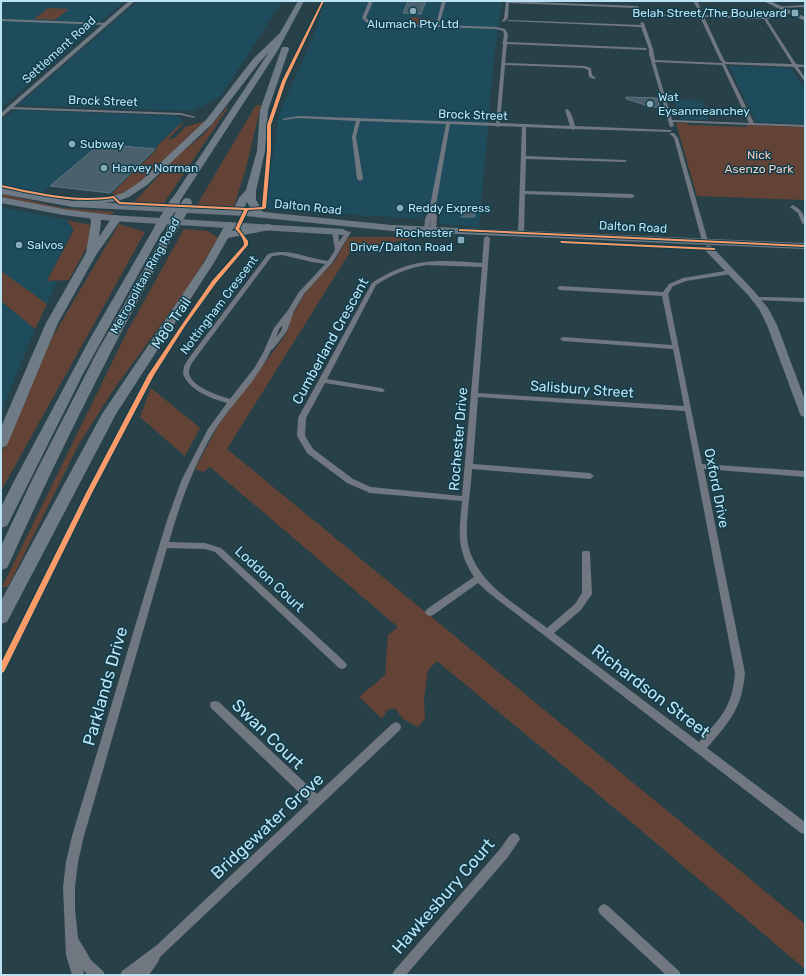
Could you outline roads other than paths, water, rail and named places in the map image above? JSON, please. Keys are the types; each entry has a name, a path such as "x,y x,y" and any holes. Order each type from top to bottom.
{"highway":[{"name":"Metropolitan Ring Road","path":"1,564 58,443 128,305 165,228 175,202 283,34 301,1"},
{"path":"73,204 115,199 126,195 144,183 209,122 252,66 283,34"},
{"path":"259,214 251,200 251,191 260,151 264,110 287,46 264,81"},
{"path":"125,208 144,183"},
{"path":"237,212 244,198 251,191"},
{"name":"Metropolitan Ring Road","path":"1,522 36,450 102,326 165,228 189,200"},
{"path":"90,254 96,222 95,216"},
{"path":"1,443 52,324 90,254 100,244 117,218"},
{"path":"1,617 109,414 140,364 210,261 228,230 269,228"}],"main road":[{"name":"Settlement Road","path":"1,116 132,1"},
{"path":"766,1 805,19"},
{"name":"Dalton Road","path":"1,191 73,204 125,208 237,212 487,238 707,245 805,246"},
{"path":"1,200 95,216 228,230 237,212"},
{"path":"117,218 125,208"},
{"name":"Dalton Road","path":"269,228 348,232 429,231 521,233 805,253"},
{"path":"707,245 756,299 772,325 805,414"}],"street":[{"path":"371,1 364,18 368,22 383,25 487,29 519,22 643,26"},
{"path":"437,27 444,1"},
{"path":"635,1 707,245"},
{"path":"695,1 752,124"},
{"path":"498,126 504,41 502,32 505,24 508,2 637,7"},
{"path":"777,7 805,6"},
{"path":"639,15 765,18 790,12"},
{"path":"765,18 805,81"},
{"path":"1,20 106,24"},
{"path":"504,41 648,48"},
{"path":"653,61 805,66"},
{"path":"503,64 585,67 590,69 590,76 594,78"},
{"name":"Brock Street","path":"11,108 181,114 194,117"},
{"path":"566,110 571,119 573,129"},
{"name":"Brock Street","path":"284,120 298,117 673,132"},
{"path":"358,120 354,137 360,179"},
{"path":"671,121 805,126"},
{"path":"429,231 434,217 432,211 448,124"},
{"path":"521,233 524,127"},
{"path":"523,157 625,161"},
{"path":"522,192 632,196"},
{"path":"793,207 800,212 805,223"},
{"path":"335,231 337,249"},
{"name":"Parklands Drive","path":"78,975 72,954 69,894 72,862 78,836 164,545 186,479 212,429 258,367 266,353 282,334 291,311 306,285 329,263 348,232"},
{"name":"Rochester Drive","path":"479,578 464,550 463,535 487,238"},
{"name":"Nottingham Crescent","path":"231,402 212,397 188,378 186,372 191,359 270,255 291,253 309,260 329,263"},
{"name":"Cumberland Crescent","path":"466,498 370,490 350,481 310,451 301,436 302,418 374,284 385,275 400,268 414,264 433,262 485,265"},
{"path":"560,288 665,294 671,285 685,279 731,272"},
{"name":"Oxford Drive","path":"665,294 740,673 737,700 730,713 701,748"},
{"path":"756,299 805,300"},
{"path":"563,340 675,347"},
{"path":"322,380 381,390"},
{"name":"Salisbury Street","path":"475,395 688,409"},
{"path":"469,466 590,476"},
{"path":"699,466 805,474"},
{"name":"Loddon Court","path":"164,545 204,546 218,550 342,665"},
{"path":"548,633 578,607 587,594 586,553"},
{"path":"430,612 470,582 479,578"},
{"name":"Richardson Street","path":"479,578 492,591 701,748 737,778 805,829"},
{"name":"Swan Court","path":"215,705 317,802"},
{"name":"Bridgewater Grove","path":"126,975 161,949 396,727"},
{"name":"Hawkesbury Court","path":"398,975 504,853 514,839"},
{"path":"604,910 674,975"},
{"name":"Parklands Drive","path":"72,938 79,953 90,970 99,975"},
{"name":"Bridgewater Grove","path":"141,975 161,949"}],"place":[{"name":"Alumach Pty Ltd","path":"413,11"},
{"name":"Belah Street/The Boulevard","path":"795,13"},
{"name":"Wat Eysanmeanchey","path":"650,104"},
{"name":"Subway","path":"72,144"},
{"name":"Harvey Norman","path":"104,168"},
{"name":"Reddy Express","path":"400,208"},
{"name":"Rochester Drive/Dalton Road","path":"461,240"},
{"name":"Salvos","path":"19,245"}],"park label":[{"name":"Nick Asenzo Park","path":"759,162"}]}
